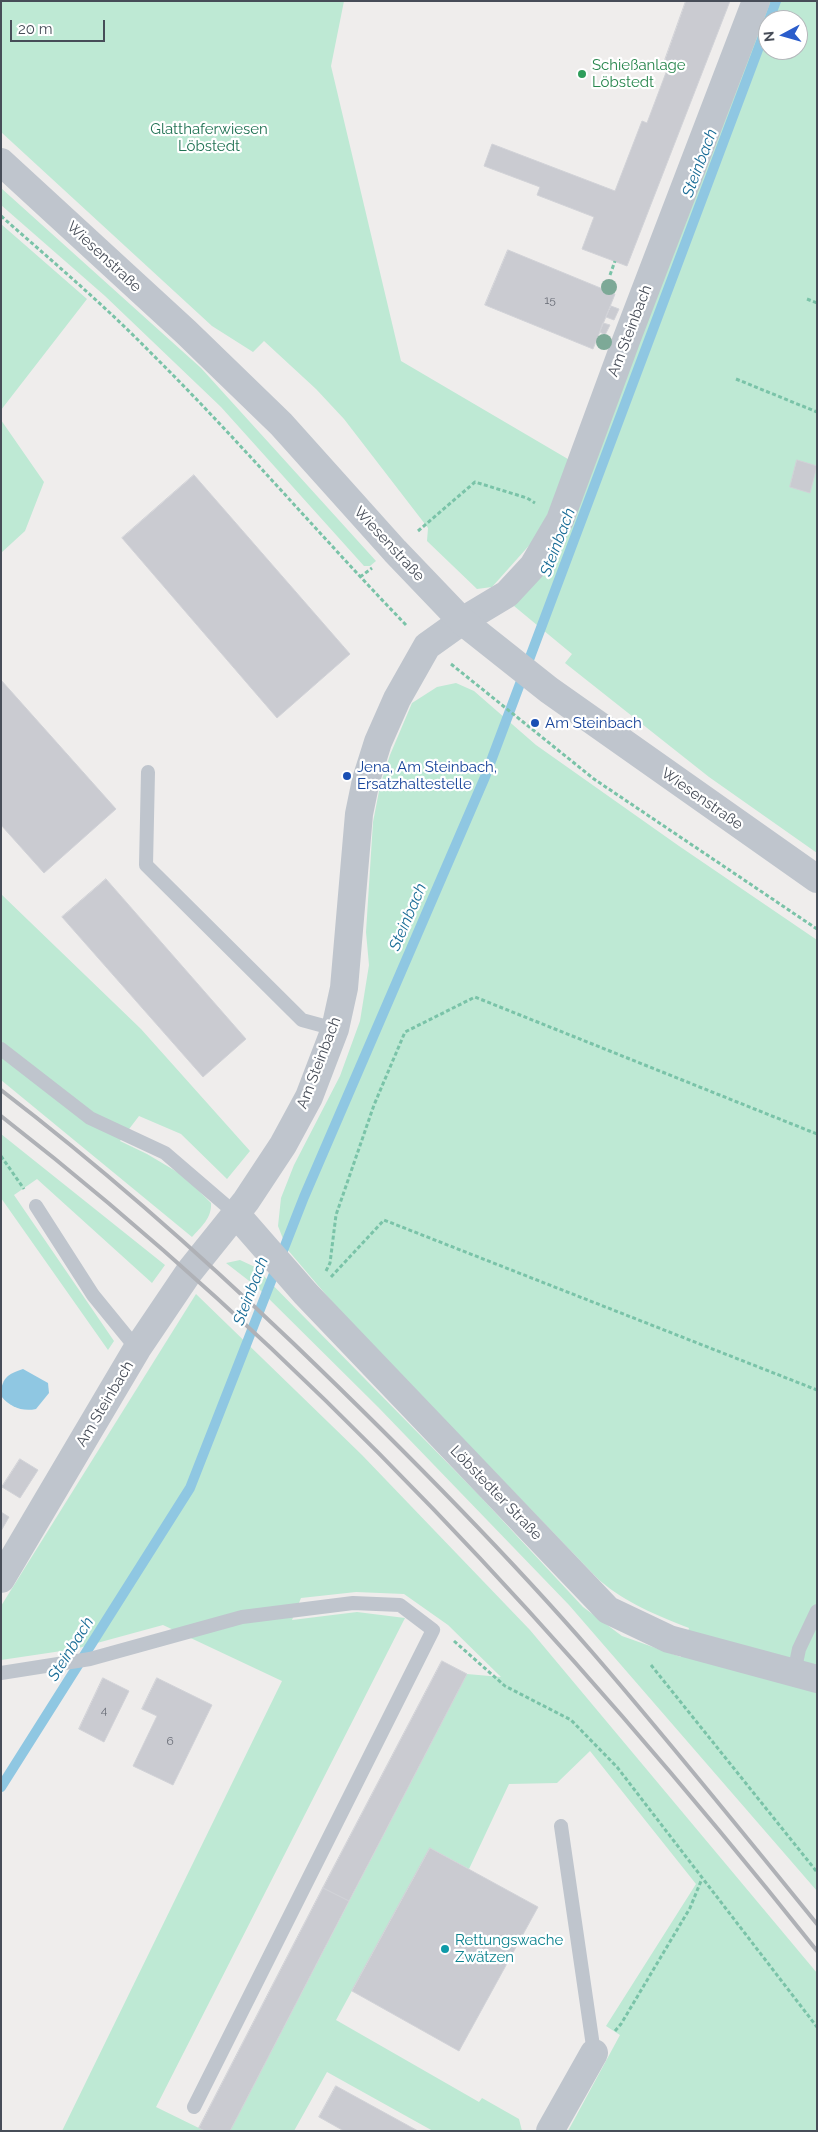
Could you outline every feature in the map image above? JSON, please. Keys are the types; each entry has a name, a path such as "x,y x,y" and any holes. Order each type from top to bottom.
{"street":[{"name":"Am Steinbach","path":"1,1579 137,1349 189,1272 236,1214 283,1145 309,1097 336,1028 349,952 359,814 366,780 378,742 397,699 427,646 462,621 507,594 533,566 560,520 627,338 756,1"},
{"name":"Wiesenstraße","path":"1,162 186,332 281,424 395,551 462,621 549,690 817,879"},
{"name":"Löbstedter Straße","path":"236,1214 308,1297 608,1610 669,1639 805,1676"},
{"path":"550,2131 594,2053"}],"lane":[{"path":"148,772 146,865 302,1020 336,1028"},
{"path":"1,1049 90,1118 165,1153 236,1214"},
{"path":"36,1206 93,1295 137,1349"},
{"path":"1,1673 61,1662 90,1659 242,1617 352,1603 400,1605 433,1630 194,2107"},
{"path":"805,1676 799,1648 817,1611"},
{"path":"561,1826 594,2053"}],"path":[{"path":"1,216 95,299 150,352 216,419 360,577 427,646 472,679 534,732 594,778 817,929"},
{"path":"610,275 615,261"},
{"path":"807,299 817,302"},
{"path":"736,379 817,412"},
{"path":"360,577 395,551 475,482 527,498 560,520"},
{"path":"308,1297 330,1263 336,1215 374,1105 405,1032 475,997 817,1134"},
{"path":"1,1156 36,1206"},
{"path":"308,1297 384,1220 817,1390"},
{"path":"433,1630 453,1640 505,1686 571,1720 618,1767 702,1880 817,2027"},
{"path":"650,1664 817,1872"},
{"path":"594,2053 621,2024 690,1908 702,1880"}],"green space":[{"name":"Glatthaferwiesen Löbstedt","path":"1,1 344,1 331,66 401,361 573,462 534,540 492,587 477,589 427,541 428,528 344,419 316,389 264,341 253,352 212,326 1,132"},
{"path":"769,1 817,1 817,853 709,777 565,663 572,654 514,606 547,567 590,469 758,31 758,60 808,60 808,10 766,10"},
{"path":"1,188 201,368 376,561 370,566 364,566 221,407 105,296 1,205"},
{"path":"1,224 87,299 1,410"},
{"path":"1,420 44,482 25,531 1,553"},
{"path":"456,683 474,691 536,745 817,940 817,1891 569,1605 378,1407 257,1287 226,1263 240,1260 255,1267 477,1493 583,1607 622,1636 681,1657 689,1628 631,1602 599,1580 345,1317 287,1249 278,1226 281,1198 294,1165 340,1076 360,1021 369,965 366,932 373,822 380,786 390,755 412,703 437,687"},
{"path":"1,894 141,1029 250,1151 227,1179 181,1134 139,1116 120,1141 147,1154 184,1176 211,1203 208,1218 192,1237 1,1080"},
{"path":"1,1134 165,1265 152,1283 37,1179 14,1195 114,1341 108,1350 1,1198"},
{"path":"196,1294 362,1455 530,1630 817,1973 817,2131 568,2131 620,2035 606,2026 696,1884 590,1751 557,1783 509,1784 469,1869 430,1848 336,2020 479,2102 482,2098 519,2119 522,2131 433,2131 327,2072 294,2131 230,2131 467,1674 501,1677 448,1625 404,1594 356,1592 301,1598 292,1620 357,1612 405,1618 156,2107 205,2131 62,2131 282,1681 163,1625 75,1649 1,1660 1,1606"}],"water":[{"path":"23,1369 48,1383 49,1393 36,1409 26,1410 17,1408 1,1396 2,1385 6,1378"}],"building":[{"path":"686,1 730,1 627,266 582,249 594,217 537,195 540,187 484,166 492,144 615,191 642,121 647,123 670,62 665,60"},
{"path":"508,250 615,294 593,349 485,305"},
{"path":"611,306 619,309 614,320 606,317"},
{"path":"603,323 610,325 605,335 600,332"},
{"path":"797,460 817,466 810,493 790,487"},
{"path":"194,475 350,654 277,718 122,538"},
{"path":"1,680 116,809 44,873 1,825"},
{"path":"106,879 246,1039 203,1077 62,917"},
{"path":"20,1459 38,1470 20,1498 2,1487"},
{"path":"1,1512 9,1517 1,1531"},
{"path":"442,1661 467,1674 349,1901 323,1888"},
{"path":"103,1678 129,1691 104,1742 79,1729"},
{"path":"157,1678 212,1705 173,1785 133,1766 157,1716 142,1709"},
{"name":"Rettungswache Zwätzen","path":"430,1848 538,1907 459,2051 352,1991"},
{"path":"323,1888 349,1901 230,2131 205,2131 199,2128"},
{"path":"336,2086 418,2131 344,2131 319,2117"}],"waterway":[{"name":"Steinbach","path":"773,10 776,1"},
{"name":"Steinbach","path":"1,1787 190,1488 304,1197 485,777 758,50"}],"railway":[{"path":"1,1090 114,1181 223,1277 409,1456 520,1572 592,1652 678,1753 817,1924"},
{"path":"1,1116 114,1208 224,1304 330,1405 433,1509 534,1616 631,1726 817,1951"}],"place":[{"name":"Schießanlage Löbstedt","path":"582,74"},
{"name":"Am Steinbach","path":"535,723"},
{"name":"Jena, Am Steinbach, Ersatzhaltestelle","path":"347,776"},
{"name":"Rettungswache Zwätzen","path":"445,1949"}]}
